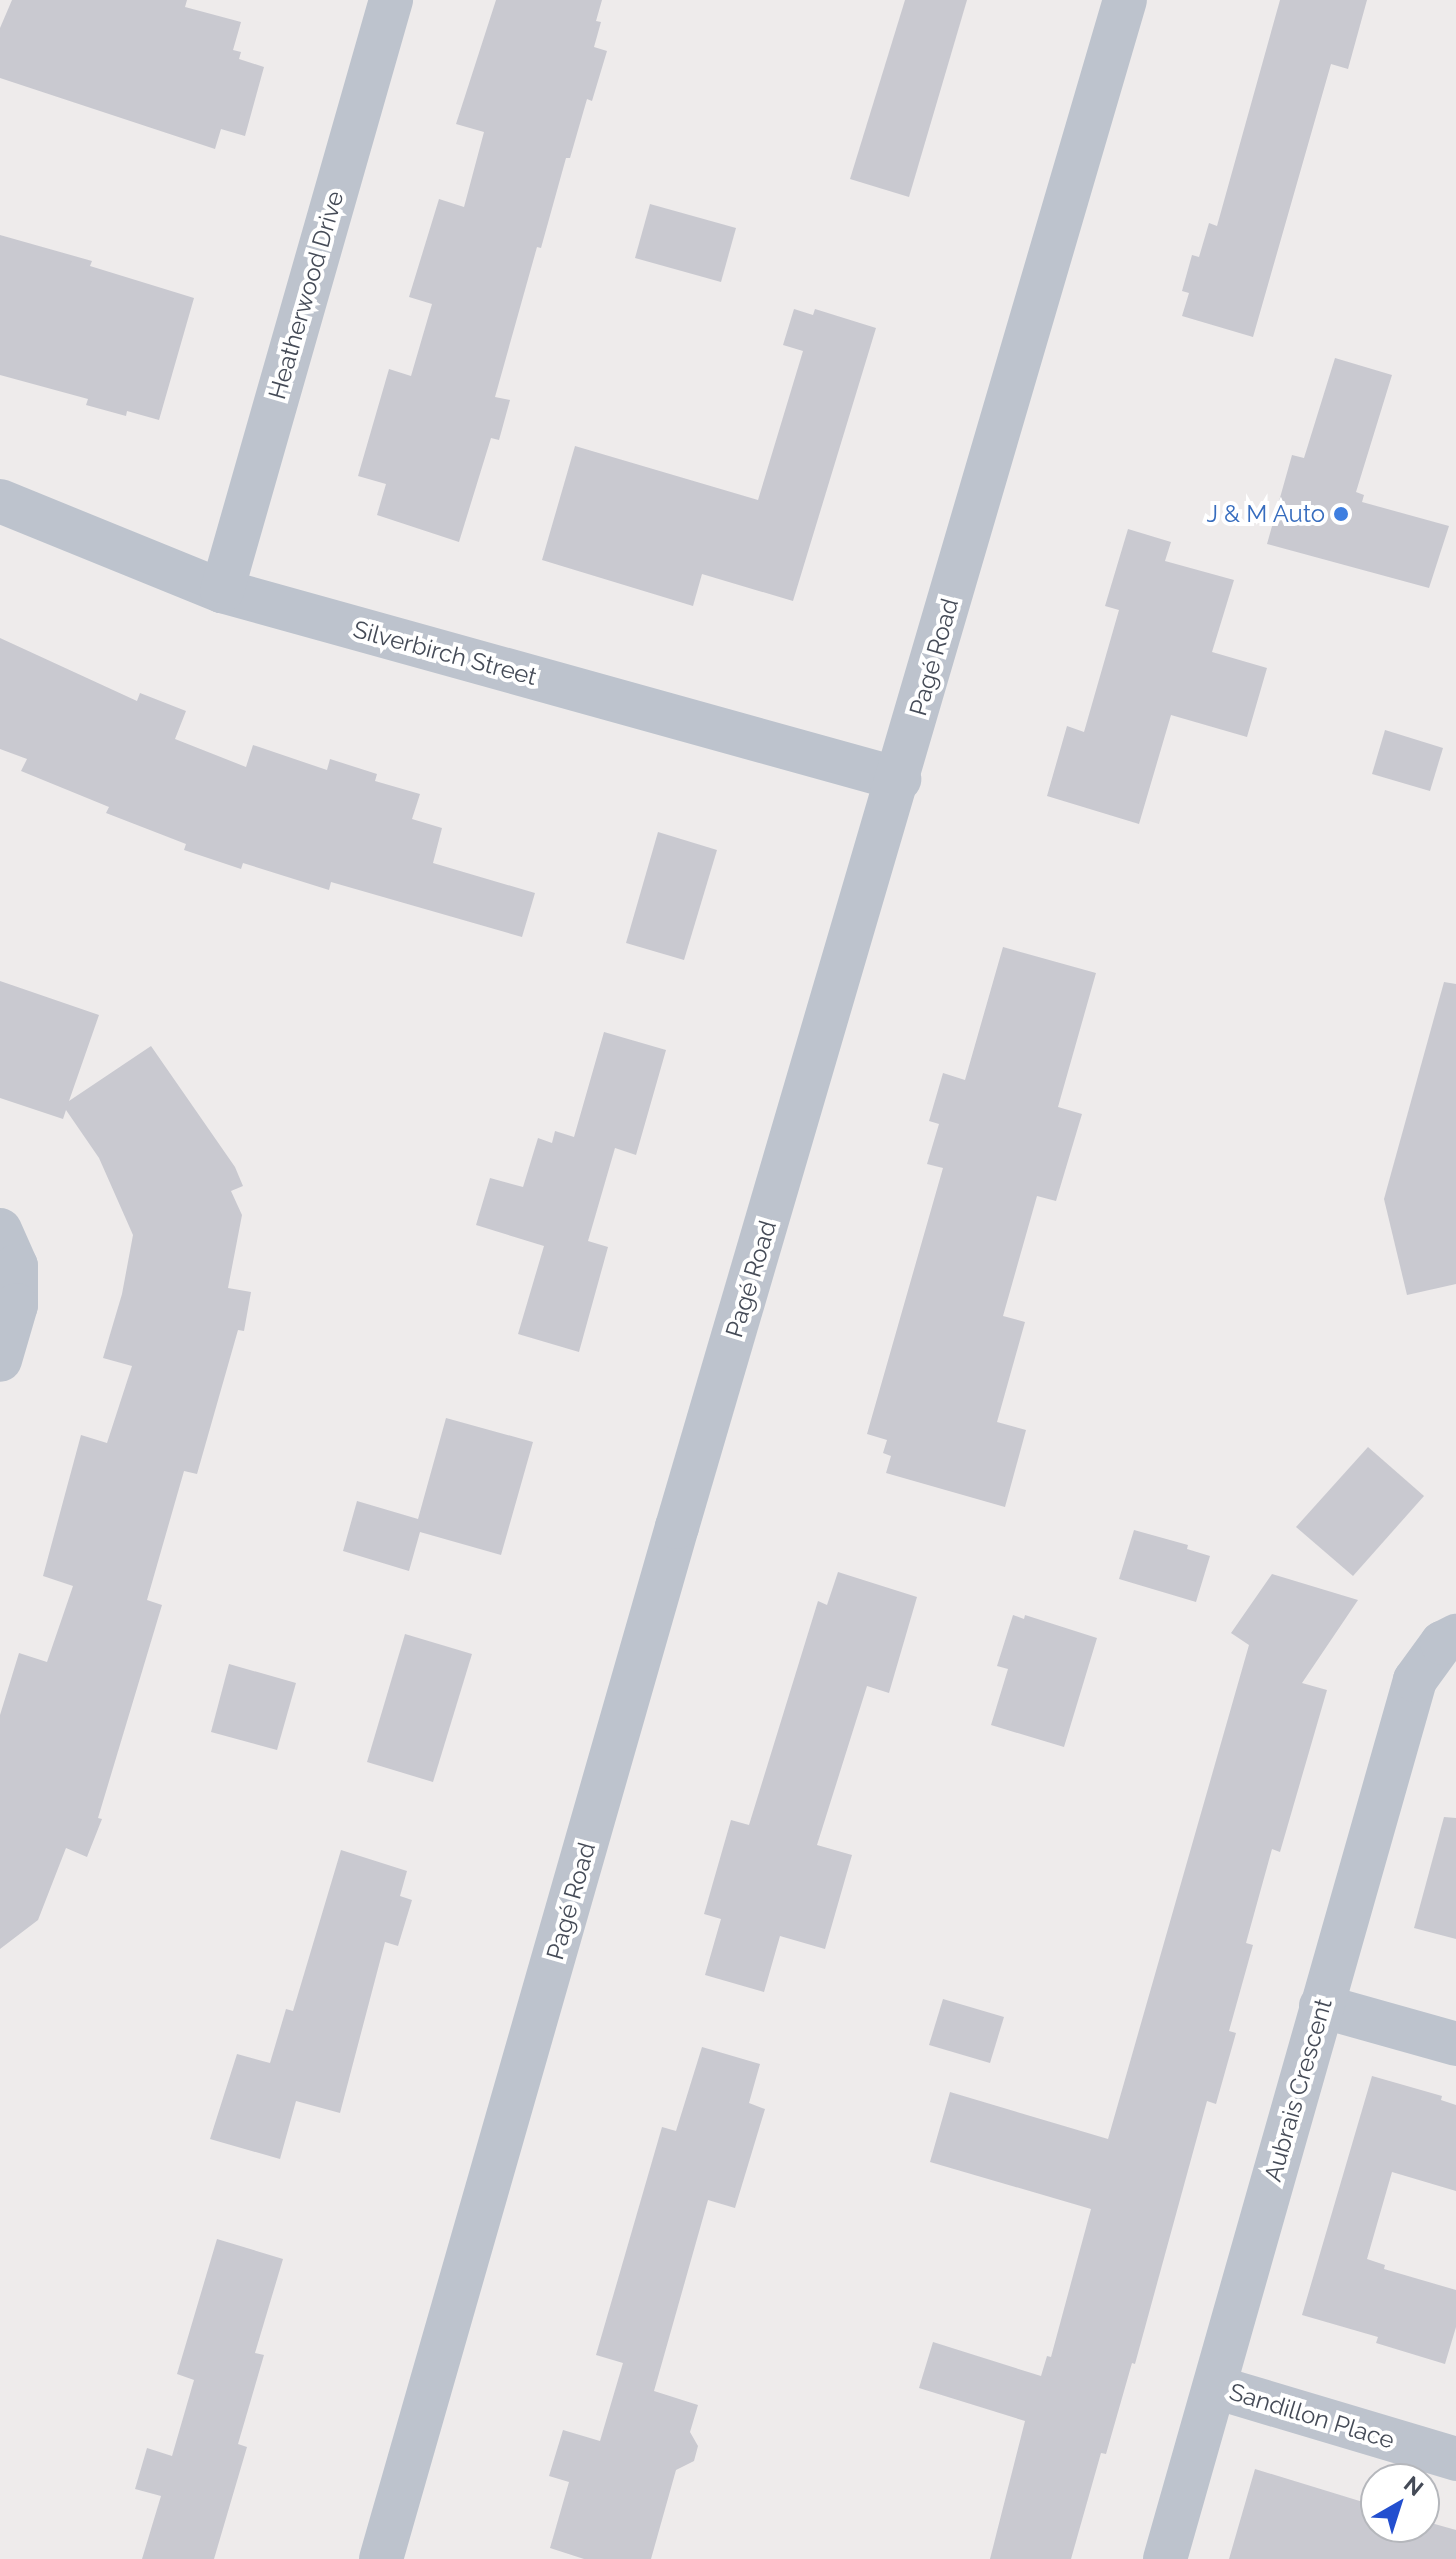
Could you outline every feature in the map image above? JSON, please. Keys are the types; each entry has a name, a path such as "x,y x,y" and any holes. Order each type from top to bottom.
{"street":[{"name":"Heatherwood Drive","path":"222,591 391,0"},
{"name":"Pagé Road","path":"381,2559 677,1527 899,779 1125,0"},
{"name":"Silverbirch Street","path":"0,501 222,591 899,779"},
{"path":"0,1230 16,1266 16,1305 0,1360"},
{"name":"Aubrais Crescent","path":"1165,2559 1415,1680 1442,1643 1456,1636"},
{"path":"1321,2006 1456,2044"},
{"name":"Sandillon Place","path":"1215,2387 1456,2459"}],"building":[{"path":"12,0 187,0 185,7 241,22 233,50 241,52 239,59 264,67 245,136 221,129 215,149 0,78 0,28"},
{"path":"496,0 602,0 596,21 601,22 594,47 607,51 592,101 587,99 570,158 566,158 541,248 537,247 495,397 510,400 499,440 491,438 459,542 377,515 386,484 358,476 389,369 411,376 432,304 409,297 439,199 464,207 484,132 456,124"},
{"path":"905,0 967,0 909,197 850,179"},
{"path":"1280,0 1367,0 1348,69 1331,64 1253,337 1182,316 1189,293 1182,291 1192,255 1199,257 1209,223 1217,226"},
{"path":"650,204 736,228 721,282 635,258"},
{"path":"0,235 92,261 90,266 194,298 159,420 127,411 126,416 86,405 88,399 0,375"},
{"path":"794,309 813,315 815,309 876,328 793,601 702,574 693,606 542,560 575,446 758,500 803,351 783,345"},
{"path":"1335,358 1392,375 1356,492 1364,495 1362,502 1449,526 1429,588 1267,544 1292,455 1304,458"},
{"path":"1128,529 1171,542 1165,561 1234,580 1212,652 1267,668 1247,737 1171,715 1139,824 1047,796 1067,726 1084,732 1119,610 1105,606"},
{"path":"0,638 137,701 140,693 186,711 175,739 246,767 253,745 327,770 330,759 377,774 375,781 420,794 412,819 442,828 433,863 535,893 522,937 331,882 329,890 243,863 241,869 184,850 186,844 106,813 109,807 21,771 27,759 0,749"},
{"path":"1385,730 1443,748 1430,791 1372,774"},
{"path":"658,832 717,850 684,960 626,943"},
{"path":"1003,947 1096,973 1058,1107 1082,1114 1056,1201 1037,1196 1003,1316 1025,1322 997,1422 1026,1430 1005,1507 886,1473 891,1456 883,1453 887,1440 867,1434 943,1168 927,1164 939,1124 929,1121 943,1073 965,1080"},
{"path":"0,981 99,1015 69,1101 151,1046 235,1167 243,1186 231,1191 242,1215 228,1288 251,1292 244,1331 238,1330 197,1474 184,1471 147,1600 162,1605 98,1818 102,1819 87,1857 66,1848 38,1920 0,1949 0,1715 19,1653 47,1662 73,1586 43,1576 81,1435 107,1443 132,1366 103,1358 122,1294 133,1235 99,1158 66,1110 63,1119 0,1098"},
{"path":"1444,982 1456,984 1456,1284 1407,1295 1384,1199"},
{"path":"604,1032 666,1050 636,1155 615,1148 588,1241 608,1247 579,1352 518,1334 544,1246 476,1225 490,1178 523,1187 538,1138 552,1143 555,1131 574,1137"},
{"path":"446,1418 533,1442 501,1555 420,1532 409,1571 343,1551 357,1501 418,1519"},
{"path":"1368,1447 1424,1496 1353,1576 1296,1527"},
{"path":"1134,1530 1188,1545 1187,1549 1210,1556 1196,1602 1119,1579"},
{"path":"838,1572 917,1597 889,1693 867,1686 817,1845 852,1855 825,1949 780,1936 764,1992 705,1975 721,1919 704,1914 731,1820 749,1825 818,1601 827,1605"},
{"path":"1272,1574 1358,1600 1302,1683 1327,1690 1280,1852 1272,1849 1246,1943 1253,1945 1229,2031 1236,2033 1216,2104 1207,2101 1135,2364 1132,2363 1106,2454 1101,2453 1071,2559 990,2559 1025,2421 919,2388 933,2342 1041,2376 1047,2356 1051,2357 1091,2209 930,2162 950,2092 1108,2139 1249,1645 1231,1633"},
{"path":"1013,1615 1024,1619 1025,1615 1097,1638 1064,1747 991,1725 1008,1669 997,1666"},
{"path":"405,1634 472,1654 433,1782 367,1762"},
{"path":"229,1664 296,1683 277,1750 211,1732"},
{"path":"1444,1817 1456,1818 1456,1939 1414,1928"},
{"path":"341,1850 407,1871 400,1896 412,1900 398,1946 385,1942 340,2113 296,2101 280,2159 210,2139 237,2054 270,2063 286,2009 293,2011"},
{"path":"943,1999 1004,2017 990,2063 929,2045"},
{"path":"702,2047 760,2064 749,2103 765,2109 735,2208 708,2200 654,2391 698,2405 690,2432 698,2446 694,2461 676,2470 651,2559 584,2559 550,2548 569,2482 549,2476 563,2430 600,2441 623,2363 596,2355 662,2127 676,2131"},
{"path":"1372,2076 1442,2096 1441,2100 1456,2105 1456,2191 1392,2172 1367,2259 1385,2265 1384,2269 1456,2290 1456,2327 1445,2364 1376,2343 1378,2337 1302,2315"},
{"path":"217,2239 283,2259 255,2353 264,2355 238,2444 247,2447 214,2559 142,2559 161,2496 135,2489 147,2448 172,2456 194,2380 177,2374"},
{"path":"1255,2469 1360,2501 1360,2543 1440,2543 1440,2526 1456,2530 1456,2559 1229,2559"}],"place":[{"name":"J & M Auto","path":"1341,514"}]}
